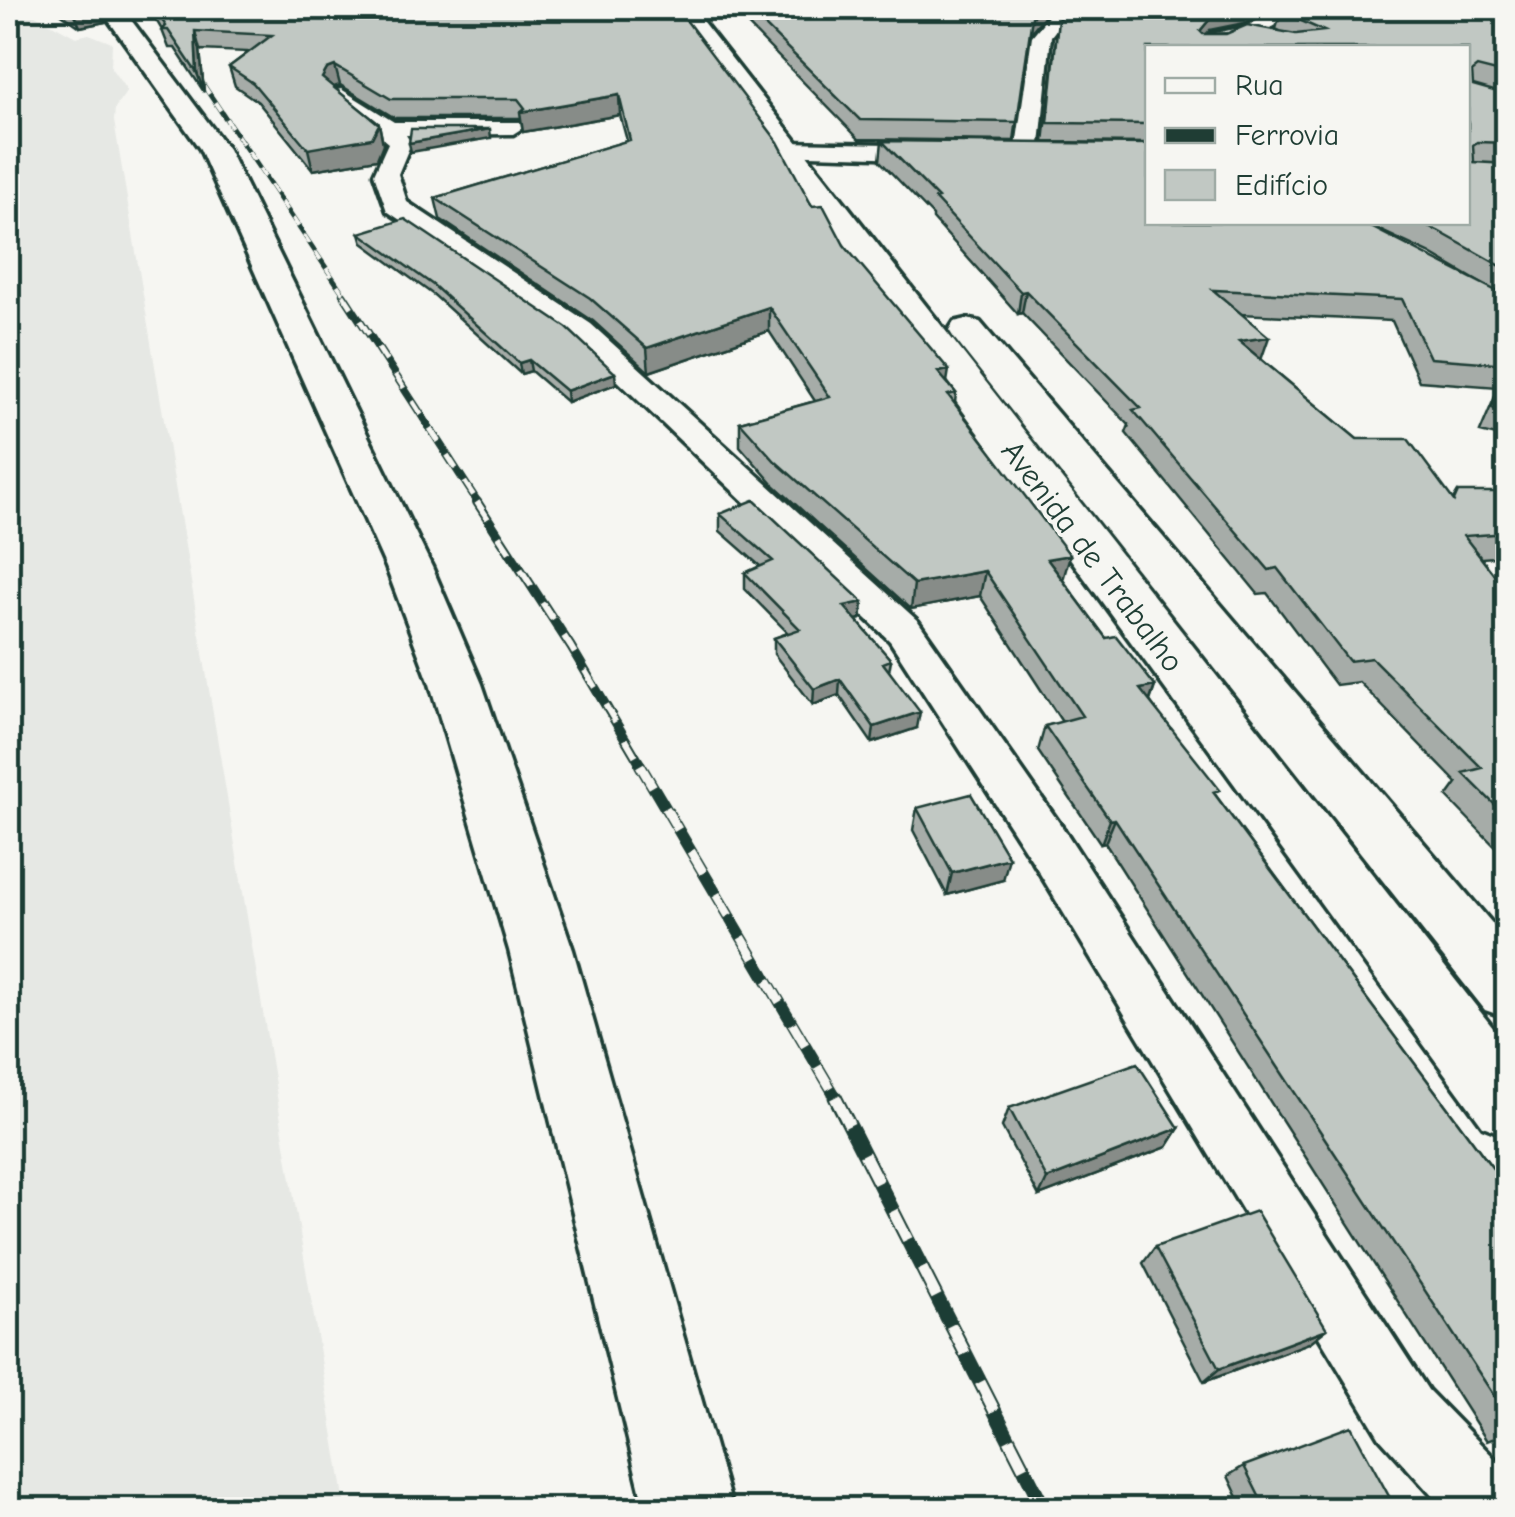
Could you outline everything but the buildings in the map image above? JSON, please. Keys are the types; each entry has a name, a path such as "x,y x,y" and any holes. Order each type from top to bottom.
{"main road":[{"path":"111,8 214,149 409,567 456,684 540,950 689,1510"},
{"name":"Avenida de Trabalho","path":"681,8 804,149"},
{"name":"Avenida de Trabalho","path":"709,8 804,149 890,261 1097,560 1508,1103"},
{"name":"Avenida de Trabalho","path":"890,261 1147,553 1508,990"},
{"path":"1097,560 1147,553"}],"street":[{"path":"1027,154 1042,36 1064,8"},
{"path":"1211,45 1218,38 1250,30 1296,8"},
{"path":"1250,30 1285,40"},
{"path":"341,96 389,129 400,142 386,174 396,206 580,330 904,630 1050,848 1404,1414 1494,1510"},
{"path":"389,129 513,127"},
{"path":"804,149 971,152"}],"shaded area":[{"path":"8,8 22,8 76,37 89,34 112,43 111,68 127,91 115,108 114,121 346,1509 8,1509"}],"railway":[{"path":"186,8 189,37 202,83 345,296"},
{"path":"343,294 479,504"},
{"path":"477,502 571,647 642,767"},
{"path":"640,765 837,1099"},
{"path":"835,1097 1045,1510"}]}
